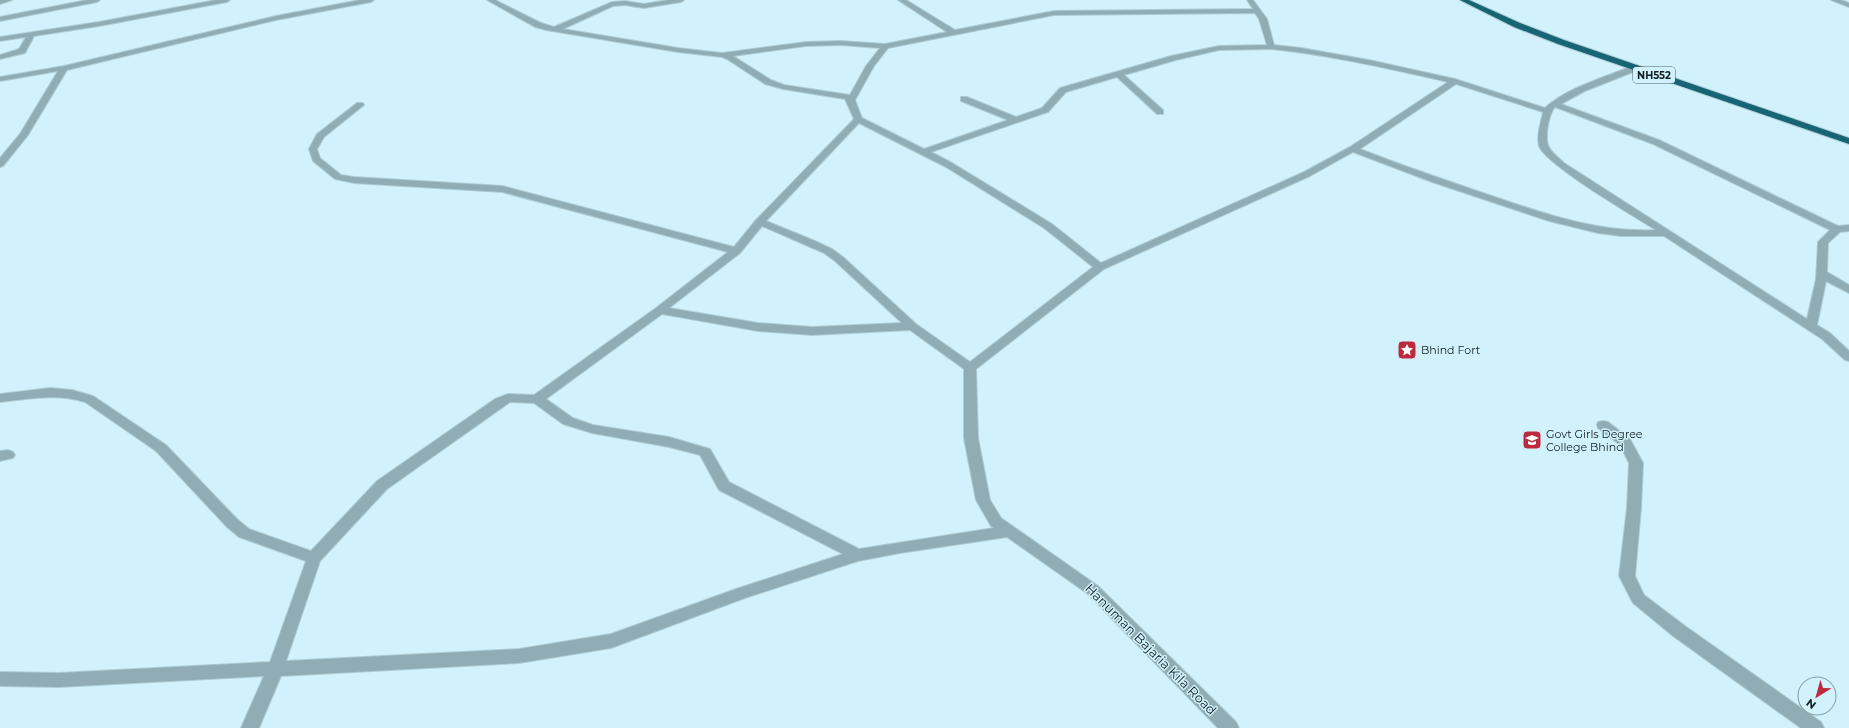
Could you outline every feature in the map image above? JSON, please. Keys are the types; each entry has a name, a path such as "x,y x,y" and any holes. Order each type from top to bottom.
{"highway":[{"name":"NH552","path":"1463,0 1524,28 1635,68 1849,141"}],"street":[{"path":"0,2 9,0"},
{"path":"0,19 97,0"},
{"path":"0,39 99,24 227,0"},
{"path":"0,78 64,68 276,18 371,0"},
{"path":"492,1 506,0"},
{"path":"556,29 612,4 625,3 644,6 681,0"},
{"path":"901,0 953,32"},
{"path":"1250,0 1256,11 1263,19 1271,47"},
{"path":"1834,0 1849,5"},
{"path":"492,1 538,26 678,50 722,55 806,44 840,43 885,46 1031,17 1072,12 1256,11"},
{"path":"0,58 22,51 31,34"},
{"path":"851,100 870,66 885,46"},
{"path":"923,152 1045,110 1051,106 1057,95 1063,90 1174,58 1219,48 1271,47 1301,50 1369,62 1455,81 1550,107 1656,142 1837,229 1849,228"},
{"path":"722,55 730,58 768,82 783,86 840,95 848,98 851,100 858,119 949,166 1048,226 1100,266"},
{"path":"0,164 24,135 64,68"},
{"path":"1635,68 1582,89 1550,107 1542,139 1544,147 1561,165 1811,326 1826,336 1849,357"},
{"path":"1119,75 1160,112"},
{"path":"760,222 828,251 839,259 912,326 970,368 1100,266 1300,178 1353,149 1455,81"},
{"path":"964,100 1016,120"},
{"path":"360,105 320,136 313,150 316,159 338,177 354,180 502,189 736,251"},
{"path":"537,399 660,310 736,251 760,222 858,119"},
{"path":"1353,149 1414,174 1521,209 1595,230 1643,235 1668,233"},
{"path":"1811,326 1821,273 1823,242 1837,229"},
{"path":"1821,273 1849,290"},
{"path":"660,310 758,327 812,332 912,326"},
{"name":"Hanuman Bajaria Kila Road","path":"970,368 971,438 983,500 996,522 1093,590 1230,728"},
{"path":"0,398 50,392 72,394 89,399 160,448 232,523 244,533 314,558"},
{"path":"250,728 275,670 314,558 382,485 399,471 499,402 508,398 537,399 568,421 592,429 669,442 705,452 724,486 858,555"},
{"path":"1603,425 1625,442 1636,463 1634,508 1627,576 1638,599 1678,631 1815,728"},
{"path":"0,680 59,680 275,670 520,656 611,641 741,592 858,555 900,547 1010,531"}],"place":[{"name":"Bhind Fort","path":"1407,350"},
{"name":"Govt Girls Degree College Bhind","path":"1532,440"}]}
